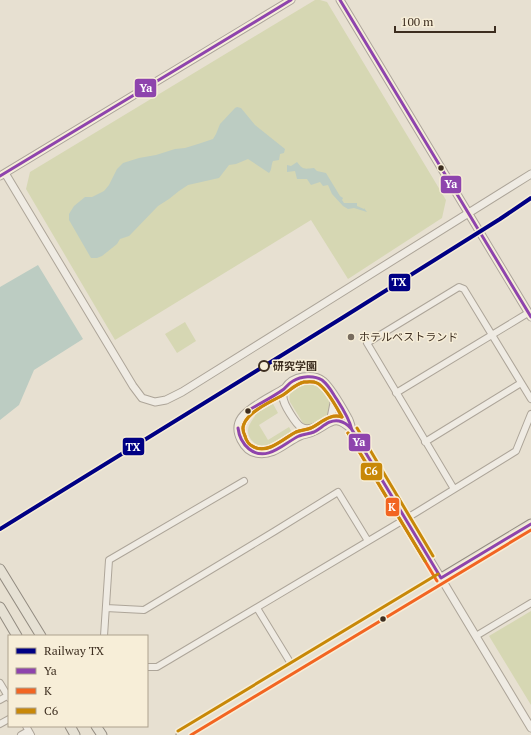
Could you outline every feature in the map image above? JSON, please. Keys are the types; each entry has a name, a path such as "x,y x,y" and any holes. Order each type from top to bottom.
{"main road":[{"path":"181,735 531,524"},
{"path":"0,568 40,635"},
{"path":"0,607 16,635"}],"street":[{"path":"291,0 2,174 133,386 142,398 155,402 166,400 182,392 531,174"},
{"path":"340,0 530,315 492,335 396,393"},
{"path":"454,489 367,343 459,288 464,288 531,399"},
{"path":"341,422 329,422 314,432 300,436 271,453 261,454 253,452 245,446 240,437 238,428 241,417 284,388 288,383 296,378 311,376 323,381 332,392 349,419 352,430 531,728"},
{"path":"425,442 521,383"},
{"path":"284,388 282,395 284,402 299,426 304,429 313,428 331,418 337,418 352,430"},
{"path":"331,418 334,403 332,392"},
{"path":"148,667 157,667 516,451 531,414"},
{"path":"104,635 109,560 244,481"},
{"path":"106,608 144,610 338,492 368,541"},
{"path":"476,636 531,603"},
{"path":"256,608 293,667"},
{"path":"0,683 8,697 0,700"},
{"path":"22,735 28,731"}],"green space":[{"path":"315,0 327,2 446,200 442,218 348,279 311,220 115,340 26,189 30,172"},
{"path":"185,322 196,341 177,353 165,334"},
{"path":"305,382 312,383 322,389 329,399 330,404 327,417 319,423 313,425 306,425 303,423 289,398 291,391 298,384"},
{"path":"271,400 278,413 259,425 268,440 289,427 294,436 283,444 268,448 256,444 250,438 248,429 255,416 253,413 254,411"},
{"path":"531,611 531,705 489,636"}],"shaded area":[{"path":"237,107 241,108 255,125 285,149 284,153 280,154 279,160 273,161 269,173 248,159 229,165 219,178 188,185 179,191 158,206 129,236 120,239 117,244 102,256 91,258 69,220 69,214 74,206 85,197 92,197 104,191 109,185 117,169 123,163 175,149 185,148 213,139 220,124"},
{"path":"297,162 304,168 314,168 317,171 326,173 340,196 343,198 342,200 344,203 357,203 357,206 364,208 367,212 354,208 348,209 343,206 332,194 328,185 323,186 320,182 311,185 307,179 297,179 295,171 287,172 287,165 291,166"},
{"path":"38,265 83,339 34,370 19,405 0,420 0,287"}],"rail line":[{"name":"TX","path":"0,529 342,318 531,198"}],"transit line":[{"name":"Ya","path":"0,176 291,0"},
{"name":"Ya","path":"340,0 531,317"},
{"name":"Ya","path":"247,411 271,398 296,379 304,377 319,378 326,383 342,407 352,430 441,578"},
{"name":"K","path":"304,382 314,382 320,385 331,398 342,417 330,417 311,428 296,432 271,447 260,449 251,445 246,439 243,430 243,426 247,419 261,407 283,395 298,384 304,382"},
{"name":"C6","path":"304,382 314,382 320,385 331,398 342,417 330,417 311,428 296,432 271,447 260,449 251,445 246,439 243,430 243,426 247,419 261,407 283,395 298,384 304,382"},
{"name":"Ya","path":"238,428 241,440 247,447 256,453 262,454 269,453 299,436 314,432 332,421 343,422 353,431 358,440"},
{"name":"C6","path":"357,428 433,556"},
{"name":"K","path":"348,433 437,581"},
{"name":"C6","path":"348,433 425,561"},
{"name":"Ya","path":"441,578 531,524"},
{"name":"K","path":"191,735 531,530"},
{"name":"C6","path":"178,731 438,574"}],"place":[{"name":"ホテルベストランド","path":"351,337"},
{"name":"研究学園","path":"264,366"}]}
